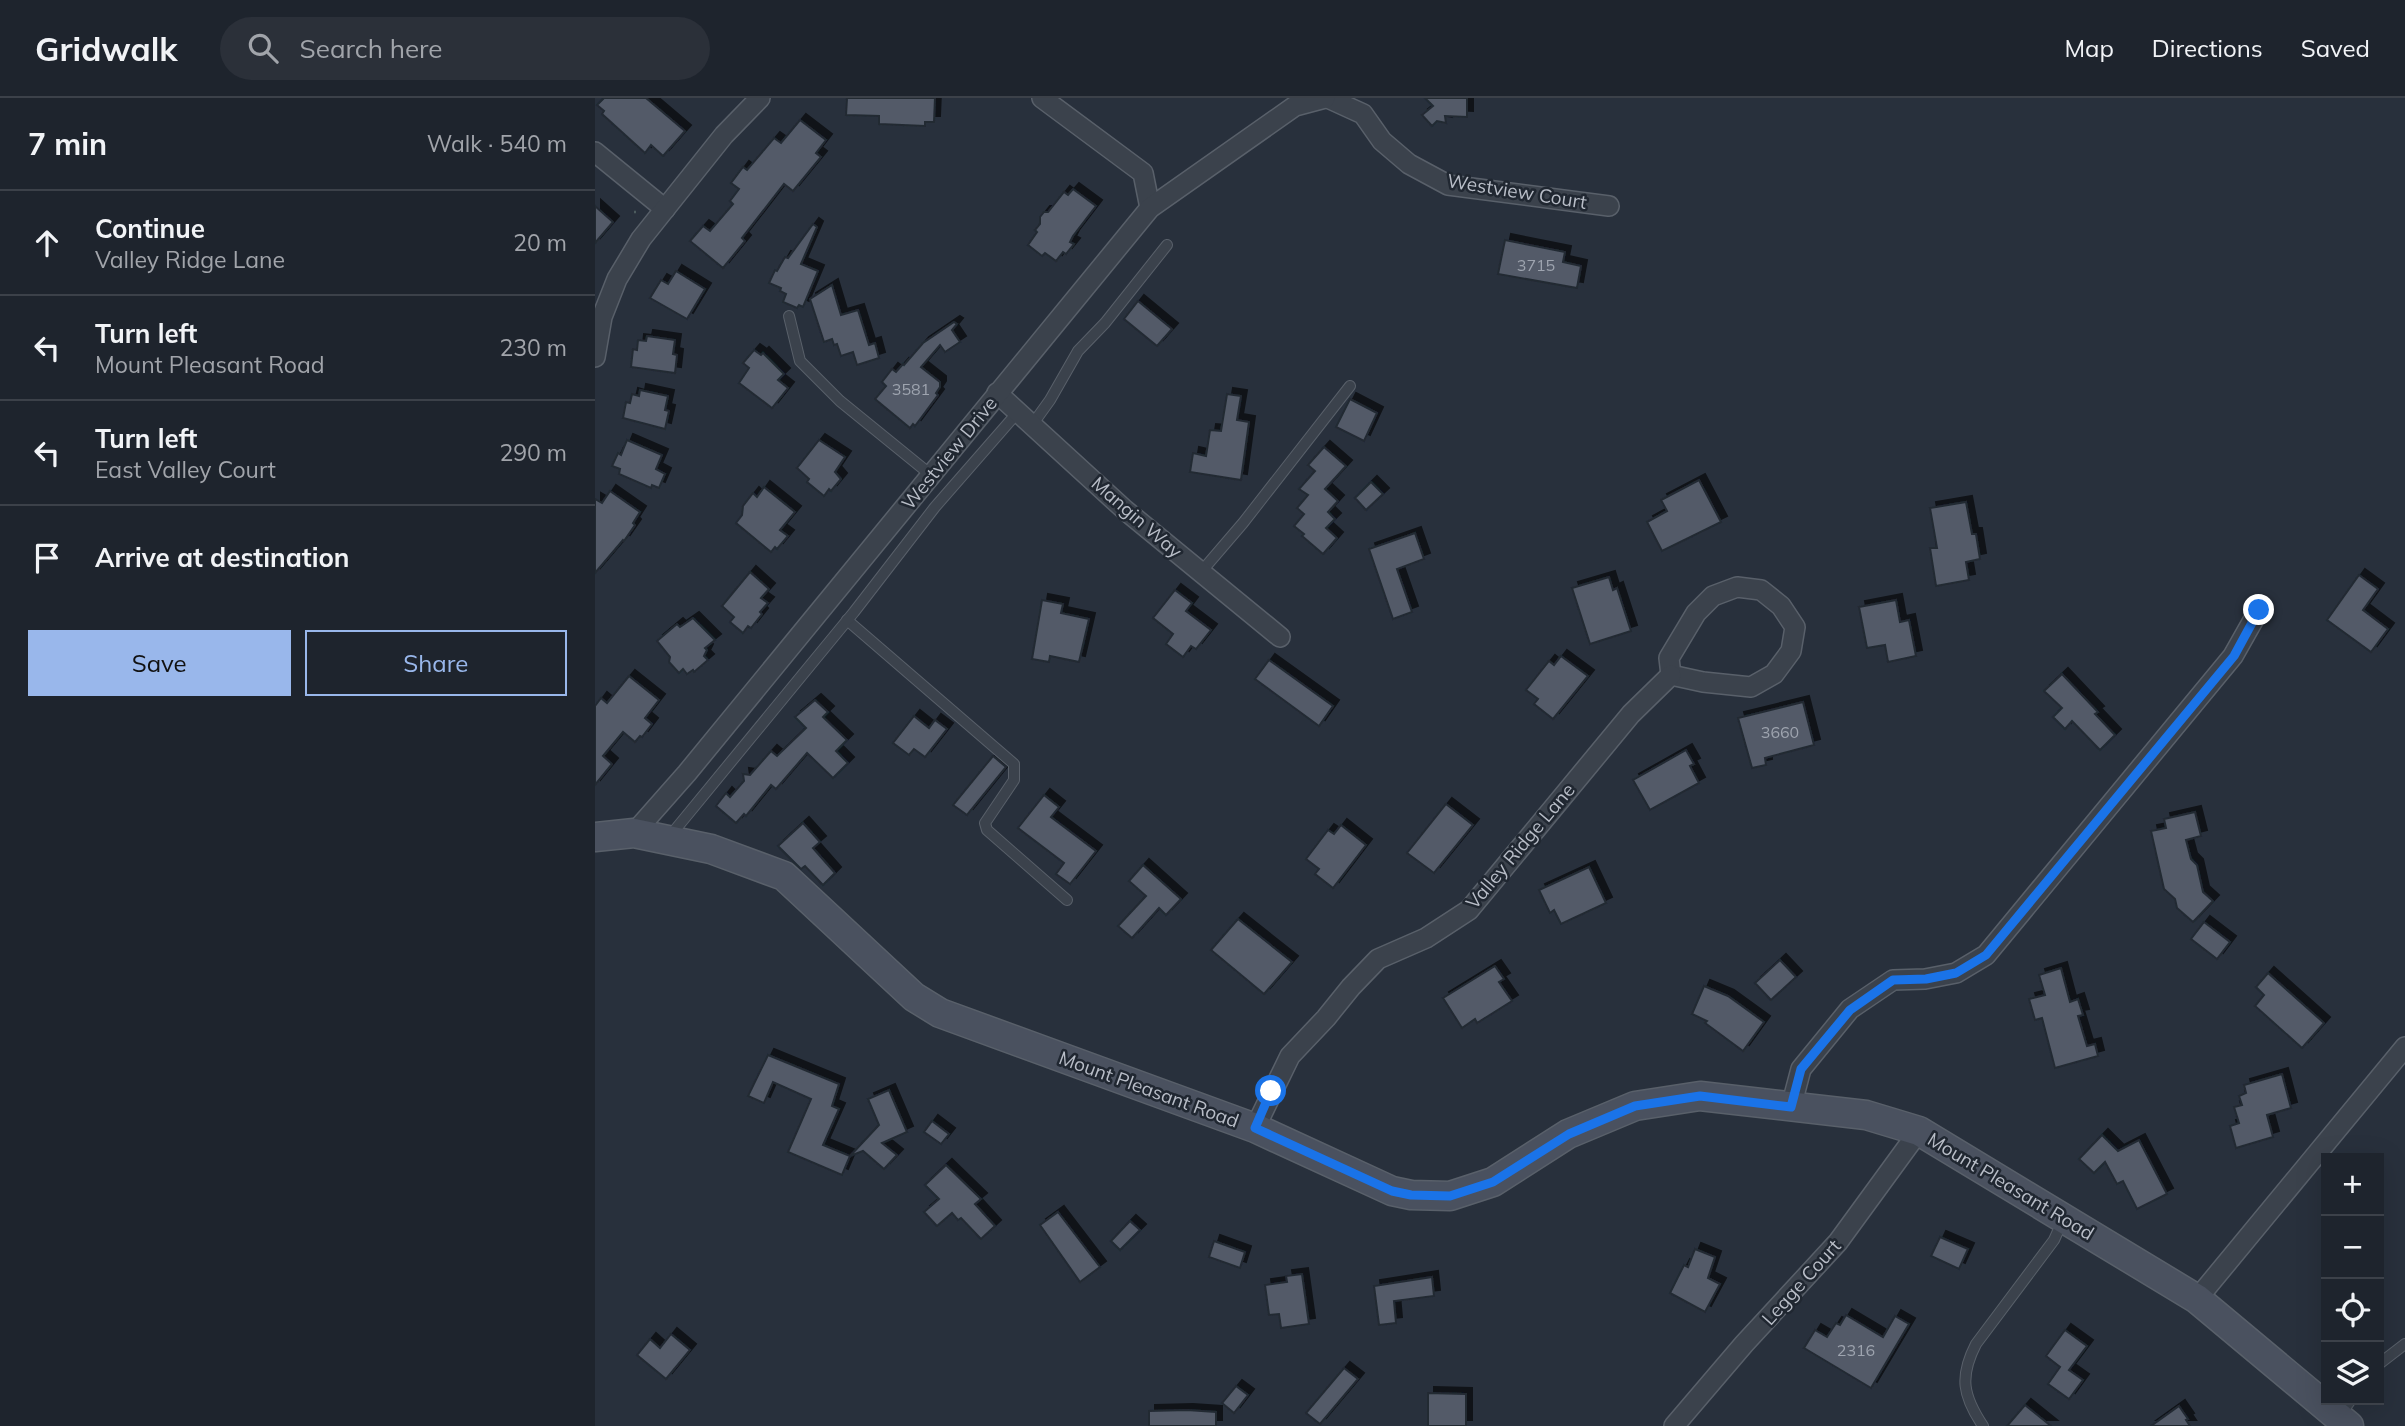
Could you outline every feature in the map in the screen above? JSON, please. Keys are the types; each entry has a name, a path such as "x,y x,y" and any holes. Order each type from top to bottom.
{"street":[{"path":"595,357 602,317 617,279 641,239 724,135 760,98"},
{"path":"1042,98 1143,173 1150,208"},
{"name":"Westview Court","path":"1295,106 1326,98 1363,114 1382,141 1409,164 1448,184 1609,206"},
{"name":"Westview Drive","path":"635,833 1150,208 1295,106"},
{"path":"595,152 665,209"},
{"name":"Mangin Way","path":"997,393 1125,510 1280,637"},
{"path":"1737,587 1761,590 1781,606 1795,627 1791,651 1774,674 1751,687 1703,682 1671,675 1669,658 1696,613 1713,596 1737,587"},
{"path":"1791,1107 1801,1069 1850,1010 1893,980 1926,979 1956,973 1986,955 2234,656 2259,610"},
{"name":"Valley Ridge Lane","path":"1255,1128 1290,1056 1351,987 1378,959 1426,938 1469,910 1631,714 1671,675"},
{"name":"Mount Pleasant Road","path":"595,837 635,833 711,849 784,876 914,997 940,1013 1255,1128 1392,1191 1411,1195 1450,1196 1493,1182 1569,1134 1635,1106 1700,1096 1866,1115 1919,1131 2197,1299 2346,1414"},
{"path":"2197,1299 2405,1047"},
{"name":"Legge Court","path":"1674,1426 1744,1344 1838,1242 1919,1131"}],"lane":[{"path":"667,840 847,620 935,507 1025,418 1050,400 1078,351 1105,323 1167,244"},
{"path":"789,316 800,361 840,401 931,475"},
{"path":"1201,572 1243,523 1350,386"},
{"path":"847,620 1014,764 1014,780 985,823 987,830 1067,900"},
{"path":"1983,1426 1967,1396 1964,1384 1969,1358 1976,1344 2060,1232 2063,1218"},
{"path":"2384,1360 2405,1344"}],"building":[{"path":"604,98 646,98 685,131 663,156 651,145 645,153 602,114 604,111 597,105"},
{"path":"847,98 935,98 934,122 925,122 925,126 879,124 879,116 846,115"},
{"path":"1425,98 1467,98 1467,117 1445,116 1446,123 1437,121 1432,126 1422,115 1433,106"},
{"path":"800,120 826,140 816,153 821,157 793,191 784,184 742,238 745,241 723,268 690,241 703,226 710,231 733,204 730,201 739,189 731,183 743,167 747,170 774,138 781,143"},
{"path":"1073,189 1096,206 1073,236 1070,242 1074,244 1056,261 1045,253 1042,256 1028,245 1037,232 1035,230 1044,212 1048,212 1064,192 1068,195"},
{"path":"595,206 613,222 595,243"},
{"path":"813,224 817,227 801,264 818,271 803,307 799,305 797,308 783,302 786,294 780,291 781,288 769,283 775,270 777,271 785,257 788,258"},
{"path":"1505,240 1565,252 1563,262 1581,266 1577,288 1498,274"},
{"path":"676,271 705,289 687,319 650,298 661,280 668,284"},
{"path":"832,285 841,315 858,310 869,345 875,343 879,358 857,365 853,352 841,356 832,339 824,342 810,299"},
{"path":"1138,301 1172,329 1157,346 1124,319"},
{"path":"954,322 957,324 952,330 960,342 945,352 940,345 921,367 940,382 940,387 936,393 938,395 915,426 913,424 910,428 875,399 886,386 882,382 892,369 896,372 904,365 923,343"},
{"path":"647,336 675,340 675,373 631,367 633,349 637,350 638,340 646,341"},
{"path":"754,350 761,355 763,353 784,374 778,380 788,388 772,408 739,383 749,368 743,363"},
{"path":"640,390 668,396 665,410 669,411 665,429 623,418 626,402 630,403 632,394 639,396"},
{"path":"1227,394 1241,396 1237,420 1249,422 1241,480 1190,472 1193,453 1206,456 1210,430 1221,431"},
{"path":"1350,399 1377,413 1364,441 1336,427"},
{"path":"627,440 662,455 656,469 665,474 659,488 652,485 651,488 619,474 620,469 612,466 618,453 621,455"},
{"path":"819,440 845,457 835,472 841,479 824,496 807,482 809,479 797,468"},
{"path":"1324,447 1346,466 1325,489 1338,501 1328,512 1335,519 1326,528 1337,538 1323,554 1294,526 1304,514 1297,508 1308,495 1299,489 1315,471 1308,465"},
{"path":"1699,480 1721,522 1662,551 1647,522 1667,511 1661,500"},
{"path":"1371,482 1383,494 1366,510 1355,498"},
{"path":"764,487 795,512 780,530 788,536 771,552 736,523 742,515 743,506 753,493 757,497"},
{"path":"610,491 640,512 624,541 595,573 595,499 602,503"},
{"path":"1966,502 1980,559 1966,562 1969,580 1936,586 1930,548 1937,548 1930,508"},
{"path":"1415,533 1424,559 1397,569 1412,612 1393,619 1369,549"},
{"path":"750,572 769,589 761,598 768,603 751,628 748,626 743,633 730,622 734,617 722,606"},
{"path":"2359,575 2378,589 2363,610 2388,629 2371,652 2327,620"},
{"path":"1609,577 1613,590 1617,588 1631,631 1590,644 1572,588"},
{"path":"1175,590 1192,603 1186,611 1211,630 1196,649 1191,646 1183,657 1166,644 1173,634 1153,618"},
{"path":"1042,600 1063,604 1061,613 1089,619 1079,662 1050,656 1049,662 1032,659"},
{"path":"1896,600 1900,622 1909,620 1916,656 1888,662 1885,645 1867,648 1859,607"},
{"path":"693,618 715,640 705,648 707,650 704,656 708,660 694,672 693,670 687,674 683,669 679,673 657,641 677,624 680,627"},
{"path":"1561,656 1588,676 1553,719 1534,704 1538,699 1526,690 1549,661 1554,665"},
{"path":"1269,660 1333,706 1319,726 1255,679"},
{"path":"2062,674 2098,712 2095,714 2115,735 2100,750 2072,721 2065,729 2053,717 2062,708 2044,691"},
{"path":"629,676 659,700 645,718 652,724 635,742 623,732 603,756 612,764 595,785 595,706 601,698 607,703"},
{"path":"815,700 828,712 823,717 847,740 836,751 848,763 833,778 807,753 776,789 771,785 746,816 744,814 736,823 716,806 726,793 730,797 744,781 743,774 750,775 771,751 777,756 806,728 795,717"},
{"path":"1803,702 1814,745 1765,758 1766,765 1752,768 1738,718"},
{"path":"914,716 929,728 935,720 947,729 925,757 914,749 909,755 893,743"},
{"path":"1686,750 1694,764 1690,766 1699,783 1650,810 1633,780"},
{"path":"993,756 1006,767 967,815 953,805"},
{"path":"1044,795 1059,807 1051,817 1096,851 1070,884 1056,874 1064,863 1018,828"},
{"path":"1446,804 1473,825 1434,873 1407,853"},
{"path":"2195,812 2201,836 2186,840 2191,859 2197,865 2203,892 2213,901 2193,922 2177,908 2175,899 2164,889 2151,831 2166,828 2164,819"},
{"path":"803,823 820,842 813,848 835,873 823,885 805,866 801,869 778,846"},
{"path":"1341,825 1366,845 1333,888 1315,874 1319,869 1306,859 1328,830 1334,834"},
{"path":"1143,865 1181,899 1166,915 1159,908 1132,938 1118,926 1146,896 1129,881"},
{"path":"1589,867 1606,903 1561,924 1554,910 1550,913 1539,890"},
{"path":"1238,919 1292,962 1264,994 1211,950"},
{"path":"2204,922 2230,942 2217,959 2191,939"},
{"path":"1780,960 1796,977 1771,1000 1755,983"},
{"path":"1495,966 1504,979 1499,982 1512,1001 1477,1023 1475,1019 1462,1028 1443,998"},
{"path":"2061,968 2070,1002 2078,999 2083,1015 2078,1016 2087,1046 2095,1044 2098,1056 2055,1068 2042,1018 2035,1020 2029,999 2045,995 2039,975"},
{"path":"2268,973 2324,1023 2302,1048 2255,1006 2264,995 2256,987"},
{"path":"1704,986 1728,996 1764,1022 1743,1051 1705,1023 1707,1021 1692,1014"},
{"path":"768,1055 839,1084 832,1106 839,1109 823,1145 850,1156 842,1175 788,1152 811,1099 773,1082 764,1103 748,1096"},
{"path":"2282,1074 2291,1108 2267,1115 2273,1137 2236,1148 2230,1126 2239,1123 2234,1107 2242,1105 2239,1096 2246,1093 2244,1085"},
{"path":"889,1090 907,1132 882,1143 897,1155 884,1169 863,1151 850,1156 879,1125 868,1099"},
{"path":"932,1121 949,1134 941,1144 924,1132"},
{"path":"2102,1135 2118,1151 2139,1140 2167,1194 2137,1209 2123,1181 2117,1184 2105,1162 2094,1173 2079,1159"},
{"path":"946,1165 981,1199 975,1204 995,1226 981,1239 961,1218 958,1220 952,1213 937,1226 924,1212 939,1199 925,1185"},
{"path":"1058,1212 1100,1267 1080,1282 1040,1225"},
{"path":"1130,1221 1140,1230 1120,1250 1111,1241"},
{"path":"1940,1237 1968,1249 1959,1269 1931,1256"},
{"path":"1214,1241 1245,1252 1240,1268 1209,1257"},
{"path":"1695,1249 1715,1257 1708,1278 1720,1284 1705,1312 1670,1293 1684,1265 1688,1267"},
{"path":"1302,1274 1309,1324 1281,1328 1279,1314 1269,1315 1265,1285 1287,1282 1286,1276"},
{"path":"1432,1277 1434,1296 1394,1301 1396,1323 1379,1325 1374,1286"},
{"path":"1846,1315 1883,1337 1895,1316 1909,1324 1871,1388 1804,1348 1815,1330 1827,1337 1836,1323 1840,1325"},
{"path":"2065,1330 2087,1346 2069,1370 2083,1380 2069,1399 2048,1384 2060,1367 2046,1356"},
{"path":"671,1334 690,1350 666,1379 637,1355 650,1339 660,1348"},
{"path":"1344,1368 1358,1379 1320,1424 1306,1413"},
{"path":"1236,1386 1248,1395 1234,1413 1222,1403"},
{"path":"1428,1393 1466,1394 1466,1426 1428,1426"},
{"path":"2025,1405 2051,1426 2007,1426"},
{"path":"2179,1406 2190,1426 2151,1426"},
{"path":"1149,1411 1216,1412 1216,1426 1149,1426"}],"route":[{"path":"1271,1091 1255,1128 1392,1191 1411,1195 1450,1196 1493,1182 1569,1134 1635,1106 1700,1096 1791,1107 1801,1069 1850,1010 1893,980 1926,979 1956,973 1986,955 2234,656 2259,610"}]}
